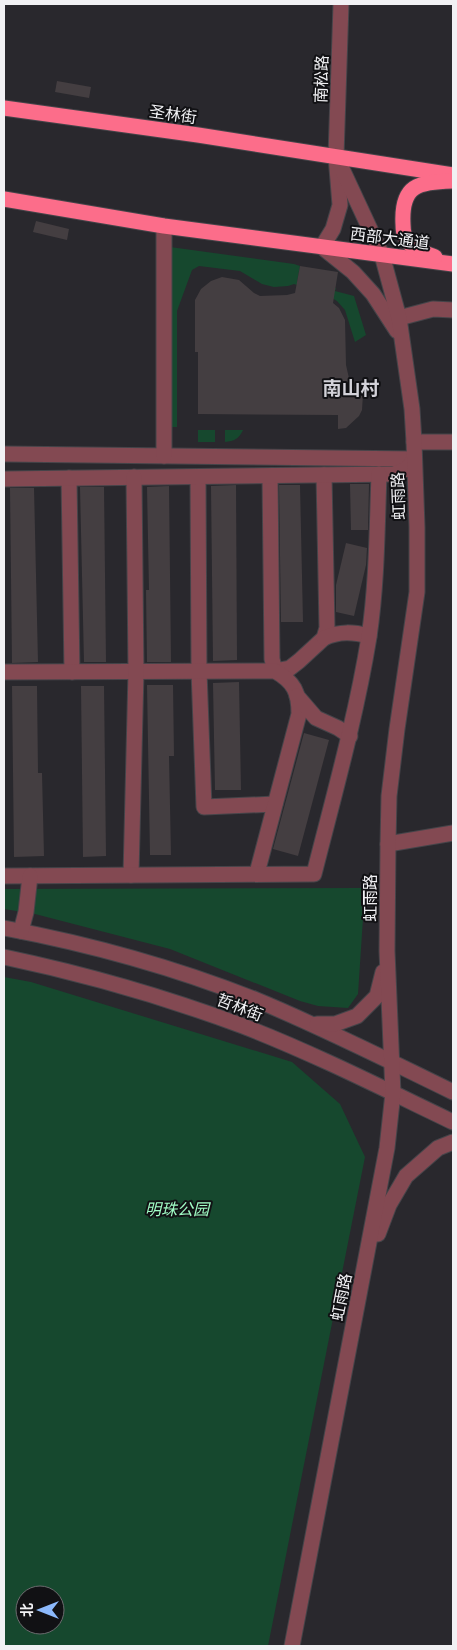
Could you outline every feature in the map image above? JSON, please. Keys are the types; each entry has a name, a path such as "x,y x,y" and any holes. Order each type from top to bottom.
{"highway":[{"name":"圣林街","path":"4,108 336,156"},
{"path":"336,156 453,175"},
{"path":"452,264 410,245 404,235 402,207 408,194 415,187 431,182 453,181"},
{"path":"4,199 164,226 322,247"},
{"name":"西部大通道","path":"322,247 452,264"}],"street":[{"name":"南松路","path":"322,247 333,229 340,205 336,156 341,4"},
{"name":"虹雨路","path":"292,1646 387,1148 393,1093 387,951 390,796 417,592 417,528 412,409 399,318 382,255 336,156"},
{"path":"164,226 164,456"},
{"path":"322,247 353,272 373,294 402,340"},
{"path":"399,318 433,309 453,310"},
{"path":"414,442 453,442"},
{"path":"4,454 414,459"},
{"path":"4,479 394,474 407,469 414,459"},
{"path":"4,876 314,874 350,736 369,636 375,576 379,474"},
{"path":"324,475 327,628 324,638"},
{"path":"198,476 199,671 204,807 275,804"},
{"path":"270,476 272,659 275,671 286,677 316,718 350,736"},
{"path":"131,875 136,672 134,477"},
{"path":"69,478 72,672"},
{"path":"4,672 275,671 290,668 324,638 336,633 356,633 369,636"},
{"path":"257,873 299,714 299,701 295,691 293,671 297,662"},
{"path":"388,844 453,833"},
{"path":"21,931 26,912 30,876"},
{"name":"哲林街","path":"4,928 124,955 254,999 308,1022 453,1092"},
{"path":"308,1022 322,1025 335,1024 356,1016 377,996 387,951"},
{"name":"哲林街","path":"4,957 115,984 184,1005 290,1045 453,1122"},
{"path":"362,1278 389,1205 406,1176 438,1148 453,1142"}],"green space":[{"path":"170,247 300,266 297,282 336,288 335,291 354,296 366,335 355,342 345,310 337,301 327,295 294,284 274,287 262,284 240,271 199,266 192,270 177,311 177,427 169,427"},
{"path":"198,430 215,430 215,442 198,442"},
{"path":"225,430 243,430 236,439 225,442"},
{"path":"365,888 358,994 348,1008 318,1006 300,1001 170,949 35,914 4,909 4,889"},
{"name":"明珠公园","path":"4,977 31,982 292,1062 340,1104 365,1157 268,1646 4,1646"}],"building":[{"path":"57,81 91,87 89,98 55,92"},
{"path":"36,221 69,229 67,240 33,232"},
{"path":"300,266 338,272 333,303 339,308 345,320 346,365 351,387 361,385 363,394 362,410 359,416 346,428 338,429 338,415 198,414 198,352 195,352 195,300 201,289 211,281 222,277 239,280 260,296 287,295 295,293"},
{"path":"350,484 369,484 368,530 351,530"},
{"path":"236,485 237,660 213,661 211,486"},
{"path":"279,485 300,485 303,622 281,622"},
{"path":"169,486 171,662 147,662 146,590 149,590 147,487"},
{"path":"80,487 104,487 106,662 84,662"},
{"path":"10,488 34,488 38,662 12,663"},
{"path":"346,543 367,548 366,565 354,616 336,612 336,585"},
{"path":"239,682 241,790 215,790 213,683"},
{"path":"147,685 173,685 174,756 169,756 171,855 150,855"},
{"path":"12,686 37,686 38,773 42,773 44,856 14,857"},
{"path":"81,686 104,686 106,856 83,857"},
{"path":"304,733 329,740 298,856 273,849"}],"district":[{"name":"南山村","path":"351,388"}]}
